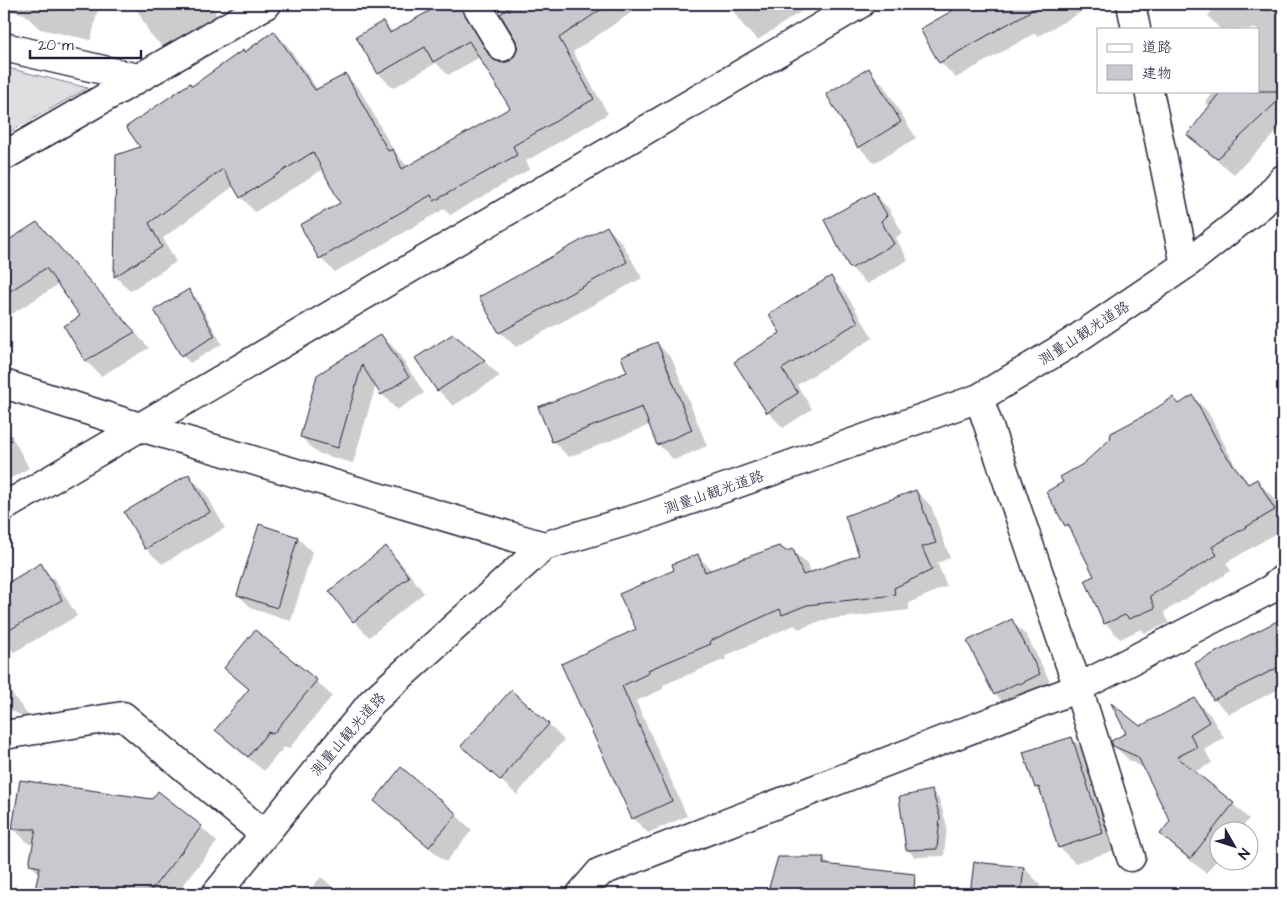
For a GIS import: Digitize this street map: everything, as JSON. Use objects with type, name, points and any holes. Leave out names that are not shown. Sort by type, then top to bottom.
[{"type":"street","points":[[4,156],[267,4]]},
{"type":"street","points":[[476,4],[502,47]]},
{"type":"street","points":[[4,506],[860,4]]},
{"type":"street","points":[[1131,4],[1136,28]]},
{"type":"street","points":[[4,46],[138,78]]},
{"type":"street","points":[[1149,92],[1185,265]]},
{"type":"street","name":"測量山観光道路","points":[[216,894],[372,702],[544,546],[648,515],[979,398],[1069,344],[1185,265],[1262,204],[1283,179]]},
{"type":"street","points":[[4,384],[140,427],[544,546]]},
{"type":"street","points":[[979,398],[1078,688],[1131,858]]},
{"type":"street","points":[[581,894],[600,872],[1078,688],[1271,589],[1283,579]]},
{"type":"street","points":[[4,735],[123,716],[264,834]]},
{"type":"shaded area","points":[[4,67],[88,88],[4,135]]},
{"type":"building","points":[[442,4],[459,4],[489,55],[494,60],[502,63],[510,61],[515,55],[518,46],[500,14],[516,4],[609,4],[559,38],[594,99],[513,146],[517,155],[434,201],[431,195],[319,259],[300,225],[340,203],[313,152],[240,198],[223,169],[149,223],[162,247],[114,277],[116,155],[140,147],[126,127],[190,83],[192,86],[243,50],[244,53],[274,31],[315,90],[346,74],[388,151],[393,149],[402,169],[510,108],[469,41],[433,62],[425,47],[378,74],[356,37],[383,21],[390,33]]},
{"type":"building","points":[[964,4],[1043,4],[939,63],[920,29]]},
{"type":"building","points":[[869,68],[901,122],[858,148],[826,94]]},
{"type":"building","points":[[1283,91],[1283,96],[1217,159],[1187,135],[1220,92]]},
{"type":"building","points":[[874,192],[887,215],[881,221],[894,244],[850,269],[824,220]]},
{"type":"building","points":[[37,222],[135,332],[85,361],[64,326],[80,316],[46,268],[4,295],[4,243]]},
{"type":"building","points":[[607,226],[627,262],[499,333],[479,297]]},
{"type":"building","points":[[831,276],[858,322],[782,369],[798,393],[767,413],[734,362],[780,333],[769,314]]},
{"type":"building","points":[[189,289],[215,336],[181,356],[154,310]]},
{"type":"building","points":[[381,334],[409,377],[381,395],[362,365],[338,448],[300,437],[317,375]]},
{"type":"building","points":[[453,334],[485,360],[437,391],[415,358]]},
{"type":"building","points":[[657,342],[692,430],[657,445],[642,407],[552,442],[538,407],[627,372],[621,357]]},
{"type":"building","points":[[1193,395],[1222,450],[1248,484],[1257,479],[1275,510],[1212,547],[1217,555],[1150,596],[1155,608],[1129,619],[1125,615],[1104,624],[1085,580],[1094,576],[1068,524],[1065,526],[1046,492],[1063,482],[1060,477],[1083,464],[1110,439],[1111,433],[1149,413],[1173,397],[1179,404]]},
{"type":"building","points":[[189,474],[210,512],[145,549],[124,512]]},
{"type":"building","points":[[916,490],[936,543],[922,547],[932,570],[894,588],[895,595],[807,605],[782,615],[780,609],[710,641],[711,644],[648,670],[649,673],[622,686],[672,801],[632,819],[561,664],[636,629],[619,594],[674,570],[672,564],[698,554],[705,572],[779,546],[786,551],[793,549],[803,575],[859,555],[845,516]]},
{"type":"building","points":[[259,524],[298,537],[277,608],[237,595]]},
{"type":"building","points":[[386,546],[409,577],[353,622],[329,591]]},
{"type":"building","points":[[41,563],[62,600],[4,633],[4,585]]},
{"type":"building","points":[[1283,618],[1283,665],[1213,700],[1195,663]]},
{"type":"building","points":[[1012,619],[1040,674],[994,695],[967,641]]},
{"type":"building","points":[[255,630],[317,680],[273,734],[268,732],[248,757],[215,730],[249,689],[224,668]]},
{"type":"building","points":[[511,690],[549,724],[512,765],[501,781],[461,746]]},
{"type":"building","points":[[1195,698],[1209,722],[1190,734],[1197,747],[1177,757],[1234,803],[1221,820],[1210,820],[1210,834],[1190,859],[1160,834],[1170,821],[1138,757],[1113,746],[1111,741],[1126,733],[1111,703],[1140,726]]},
{"type":"building","points":[[1072,737],[1103,833],[1058,848],[1039,787],[1035,788],[1023,752]]},
{"type":"building","points":[[401,767],[457,814],[429,847],[374,801]]},
{"type":"building","points":[[20,780],[152,799],[158,791],[202,826],[148,894],[34,894],[40,867],[29,865],[36,829],[12,829]]},
{"type":"building","points":[[932,790],[940,817],[937,849],[906,850],[899,797]]},
{"type":"building","points":[[778,857],[824,857],[823,864],[915,874],[914,894],[767,894]]},
{"type":"building","points":[[974,862],[1024,867],[1021,894],[970,894]]}]
